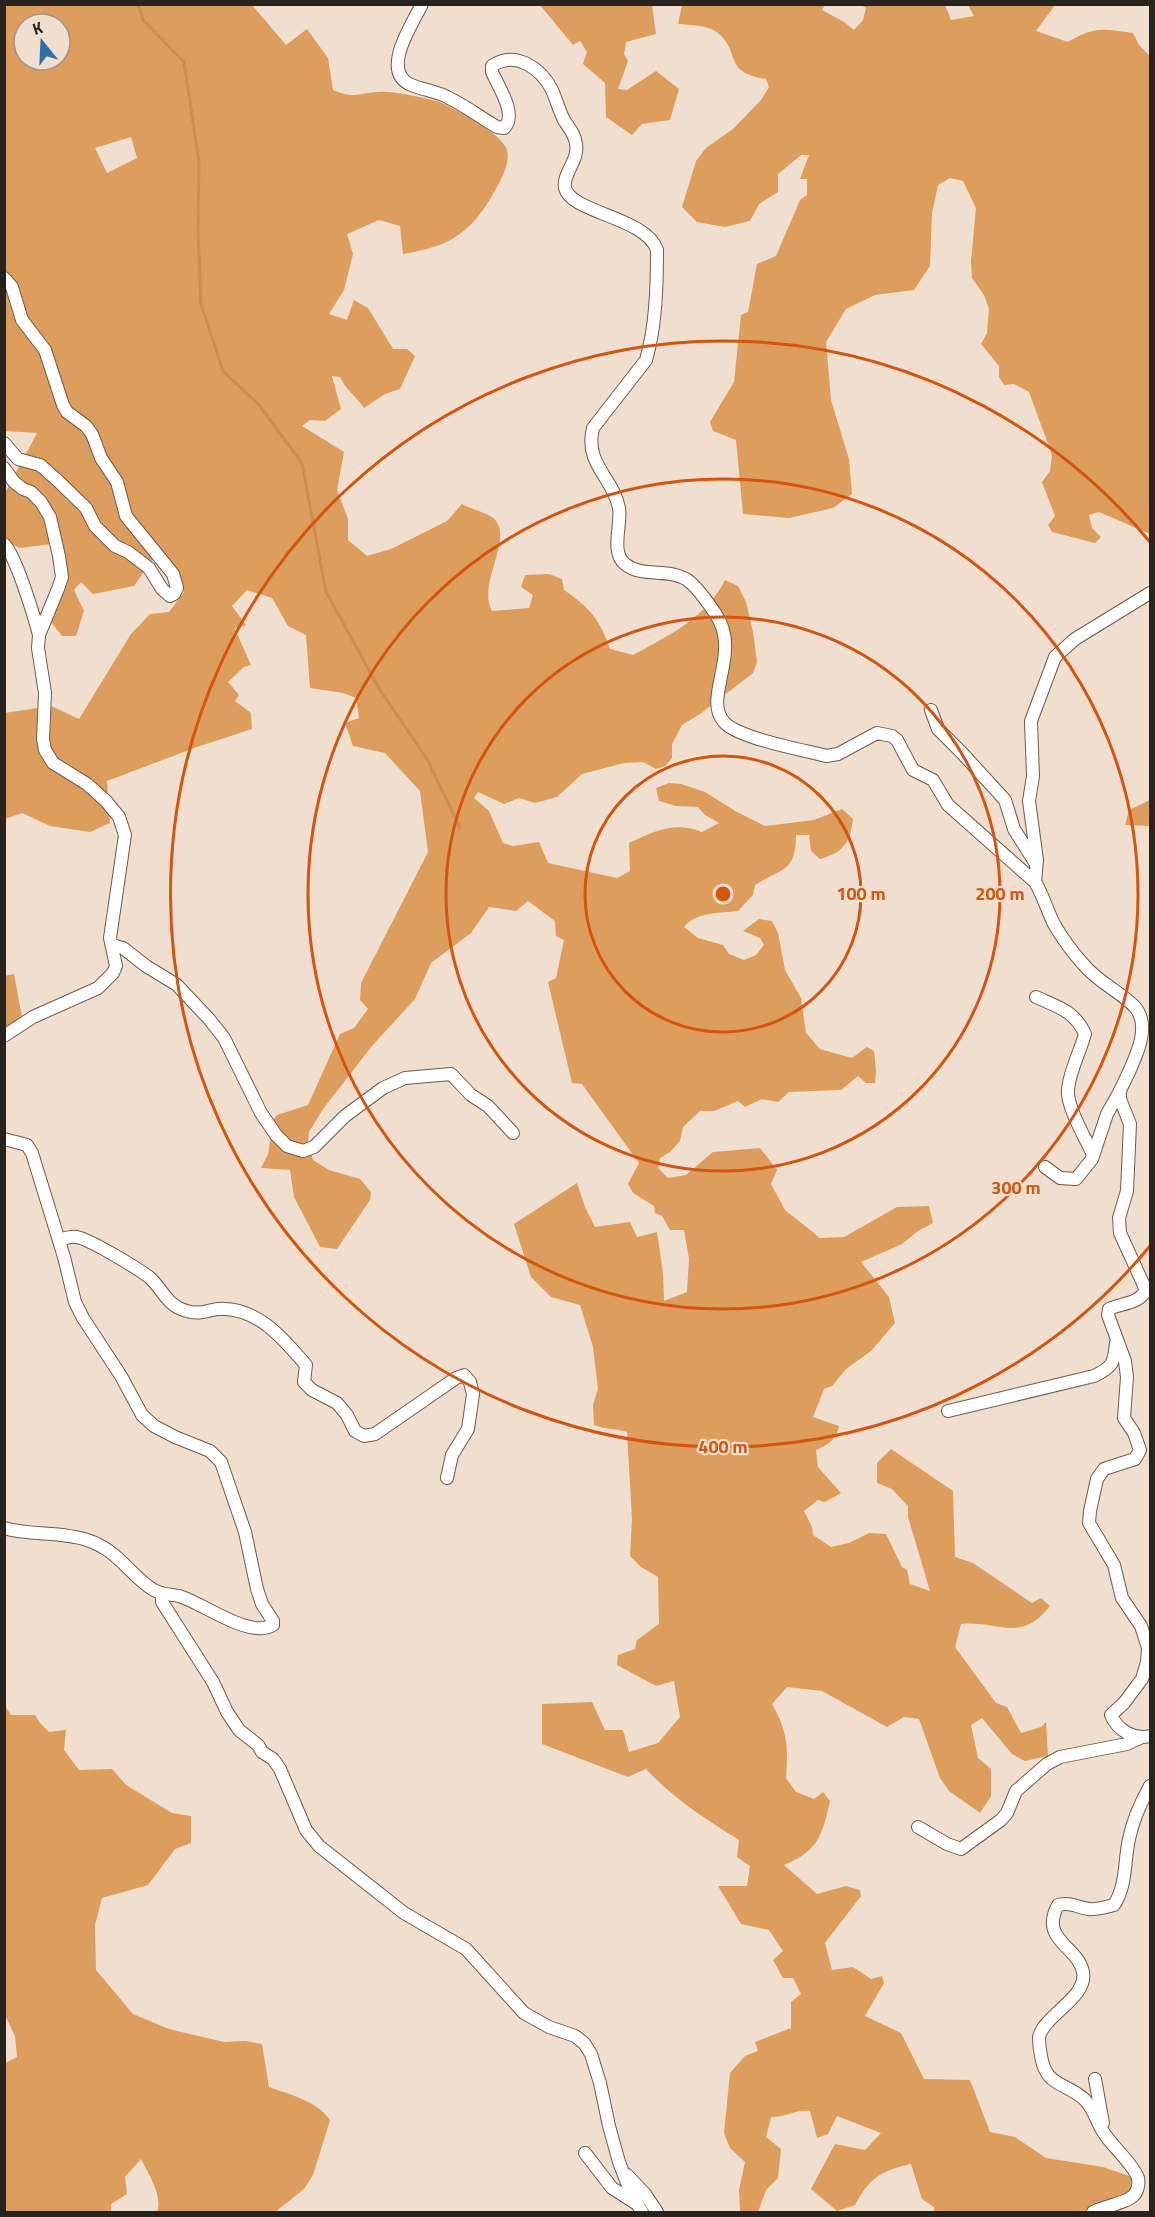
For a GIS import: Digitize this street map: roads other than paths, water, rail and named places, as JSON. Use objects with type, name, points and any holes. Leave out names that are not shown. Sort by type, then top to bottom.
[{"type":"street","points":[[423,4],[408,31],[396,61],[407,83],[448,97],[497,127],[504,128],[510,116],[492,72],[492,66],[510,60],[530,64],[551,89],[564,120],[574,134],[577,147],[576,158],[566,179],[565,187],[569,194],[575,200],[643,231],[655,244],[657,250],[655,300],[646,360],[593,428],[590,440],[592,456],[615,496],[619,509],[618,554],[622,563],[639,571],[672,574],[687,580],[705,599],[724,627],[725,665],[717,695],[717,709],[724,722],[740,733],[826,756],[838,754],[877,733],[892,736],[897,740],[913,770],[933,780],[948,805],[1035,882],[1054,923],[1084,965],[1101,981],[1135,1006],[1140,1015],[1144,1036],[1120,1091],[1107,1114],[1093,1155],[1076,1179],[1060,1178],[1045,1167]]},
{"type":"street","points":[[4,278],[12,287],[22,320],[45,351],[55,386],[67,412],[86,426],[92,434],[101,458],[117,482],[126,516],[173,574],[177,588],[174,594],[170,596],[162,589],[149,568],[128,552],[115,546],[95,526],[86,508],[56,478],[40,465],[18,459],[4,443]]},
{"type":"street","points":[[4,468],[14,482],[31,492],[41,502],[50,517],[59,556],[62,577],[39,635],[38,648],[45,693],[43,739],[45,750],[53,763],[87,784],[106,801],[120,817],[124,835],[110,938],[116,966],[113,973],[98,988],[33,1017],[4,1036]]},
{"type":"street","points":[[4,544],[14,561],[39,635]]},
{"type":"street","points":[[1035,882],[1036,866],[1029,801],[1032,776],[1031,720],[1055,657],[1075,639],[1150,593]]},
{"type":"street","points":[[931,710],[938,729],[1005,800],[1014,829],[1036,866]]},
{"type":"street","points":[[112,945],[123,948],[146,966],[177,985],[209,1019],[224,1038],[261,1113],[287,1146],[303,1151],[314,1147],[355,1109],[383,1088],[405,1078],[451,1074],[471,1095],[488,1106],[513,1133]]},
{"type":"street","points":[[1036,997],[1068,1011],[1080,1022],[1085,1034],[1067,1091],[1075,1116],[1093,1155]]},
{"type":"street","points":[[1120,1091],[1120,1099],[1130,1124],[1127,1191],[1119,1218],[1120,1233],[1148,1293],[1135,1301],[1109,1309],[1108,1315],[1125,1361],[1127,1377],[1124,1418],[1138,1440],[1140,1449],[1136,1459],[1104,1469],[1097,1479],[1089,1523],[1114,1565],[1122,1598],[1141,1626],[1148,1648],[1142,1679],[1111,1715],[1115,1724],[1129,1735],[1145,1737]]},
{"type":"street","points":[[4,1139],[27,1145],[32,1153],[59,1240],[75,1302],[82,1317],[121,1376],[142,1415],[154,1426],[210,1451],[220,1462],[245,1532],[257,1589],[273,1625],[267,1629],[256,1629],[180,1597],[162,1594],[152,1589],[111,1551],[87,1540],[60,1534],[5,1528]]},
{"type":"street","points":[[59,1240],[74,1236],[88,1240],[150,1278],[163,1295],[179,1309],[198,1314],[225,1308],[249,1314],[279,1334],[306,1365],[304,1382],[312,1390],[337,1403],[347,1415],[355,1431],[364,1436],[375,1434],[456,1378],[464,1375],[470,1382],[473,1394],[468,1429],[452,1455],[447,1478]]},
{"type":"street","points":[[948,1411],[1094,1376],[1105,1371],[1112,1364],[1116,1337]]},
{"type":"street","points":[[162,1594],[162,1602],[213,1682],[227,1712],[239,1730],[258,1745],[262,1752],[273,1759],[280,1769],[306,1830],[319,1846],[404,1913],[466,1949],[524,2013],[549,2027],[575,2036],[584,2043],[591,2054],[600,2083],[609,2126],[622,2170],[640,2209]]},
{"type":"street","points":[[918,1827],[947,1844],[961,1849],[1001,1820],[1007,1813],[1016,1791],[1047,1764],[1060,1757],[1127,1744],[1145,1737]]},
{"type":"street","points":[[1093,2212],[1119,2207],[1135,2194],[1138,2178],[1106,2136],[1085,2099],[1053,2082],[1044,2069],[1039,2038],[1045,2026],[1063,2009],[1083,1979],[1082,1968],[1057,1937],[1053,1923],[1054,1913],[1058,1905],[1069,1903],[1088,1909],[1114,1905],[1120,1895],[1128,1842],[1137,1809],[1150,1786]]},
{"type":"street","points":[[1095,2079],[1106,2136]]},
{"type":"street","points":[[585,2152],[612,2187],[640,2209]]},
{"type":"street","points":[[622,2170],[645,2194],[657,2212]]},
{"type":"waterway","points":[[138,4],[143,20],[184,62],[199,162],[198,230],[201,304],[223,371],[259,405],[302,463],[326,592],[380,690],[427,759],[460,828]]}]
